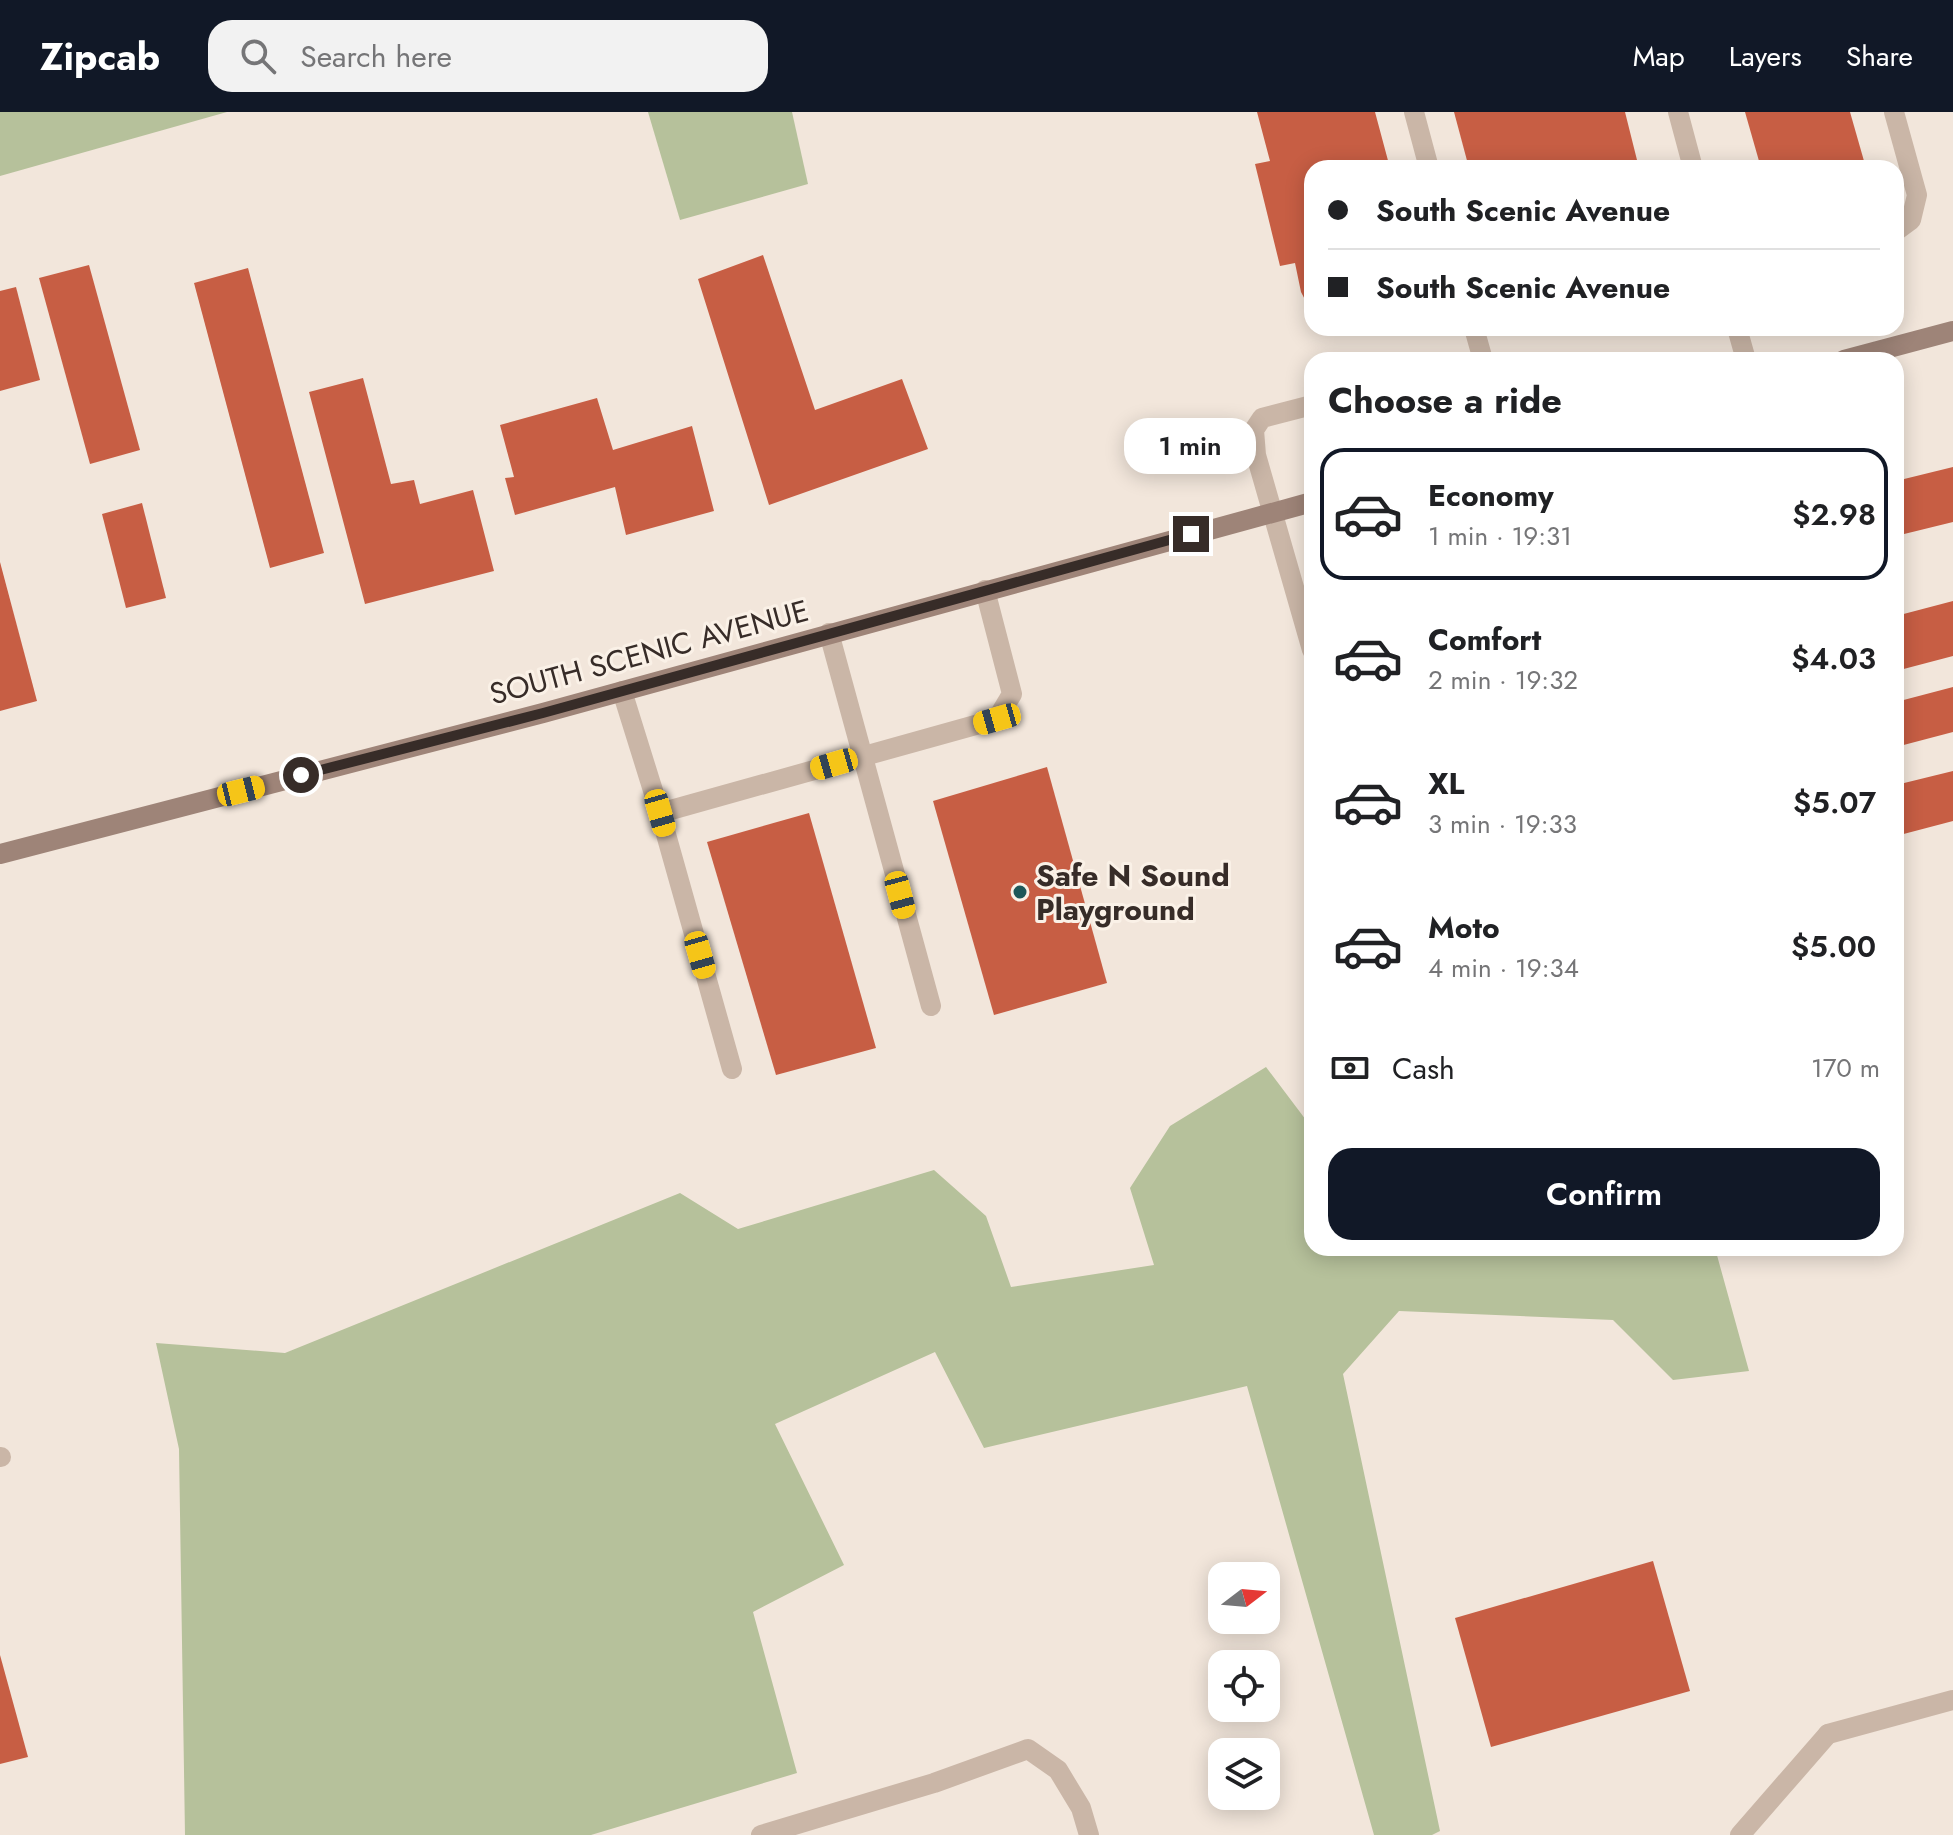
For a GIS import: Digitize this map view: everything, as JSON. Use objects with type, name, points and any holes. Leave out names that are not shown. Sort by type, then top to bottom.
[{"type":"main road","points":[[1874,352],[1953,331]]},
{"type":"main road","name":"SOUTH SCENIC AVENUE","points":[[0,854],[622,691],[1304,504]]},
{"type":"street","points":[[1414,112],[1427,160]]},
{"type":"street","points":[[1678,112],[1691,160]]},
{"type":"street","points":[[1894,112],[1917,195],[1911,220],[1904,225]]},
{"type":"street","points":[[1304,407],[1262,418],[1254,430],[1256,455],[1304,621]]},
{"type":"street","points":[[660,813],[997,719],[1012,694],[985,590]]},
{"type":"street","points":[[829,633],[931,1006]]},
{"type":"street","points":[[622,691],[732,1069]]},
{"type":"street","points":[[1740,1835],[1828,1734],[1953,1700]]},
{"type":"street","points":[[761,1835],[934,1783],[1028,1749],[1058,1770],[1081,1808],[1089,1835]]},
{"type":"green space","points":[[0,112],[227,112],[0,176]]},
{"type":"green space","points":[[648,112],[792,112],[808,184],[680,220]]},
{"type":"green space","points":[[1266,1067],[1304,1117],[1304,1256],[1717,1256],[1749,1371],[1673,1380],[1613,1320],[1399,1311],[1343,1374],[1440,1831],[1432,1835],[1374,1835],[1247,1386],[984,1448],[935,1352],[775,1424],[844,1565],[753,1612],[797,1773],[591,1835],[185,1835],[179,1449],[156,1343],[285,1353],[680,1193],[738,1229],[934,1170],[986,1216],[1011,1287],[1154,1265],[1130,1188],[1170,1126]]},
{"type":"building","points":[[1257,112],[1375,112],[1388,160],[1304,160],[1304,298],[1295,263],[1280,266],[1255,164],[1270,161]]},
{"type":"building","points":[[1454,112],[1625,112],[1637,160],[1467,160]]},
{"type":"building","points":[[1745,112],[1850,112],[1864,160],[1759,160]]},
{"type":"building","points":[[763,255],[815,410],[902,379],[928,449],[769,505],[698,279]]},
{"type":"building","points":[[89,265],[140,450],[90,464],[39,278]]},
{"type":"building","points":[[248,268],[324,553],[270,568],[194,283]]},
{"type":"building","points":[[16,287],[40,380],[0,391],[0,291]]},
{"type":"building","points":[[363,378],[391,484],[414,480],[420,504],[473,490],[494,571],[365,604],[309,392]]},
{"type":"building","points":[[597,398],[613,450],[692,426],[714,511],[626,535],[615,487],[515,515],[505,478],[514,477],[500,425]]},
{"type":"building","points":[[1953,467],[1953,522],[1904,534],[1904,479]]},
{"type":"building","points":[[142,503],[166,598],[126,608],[102,514]]},
{"type":"building","points":[[0,562],[37,701],[0,711]]},
{"type":"building","points":[[1953,601],[1953,656],[1904,669],[1904,614]]},
{"type":"building","points":[[1953,687],[1953,732],[1904,745],[1904,700]]},
{"type":"building","name":"Safe N Sound Playground","points":[[1047,767],[1107,983],[994,1015],[933,801]]},
{"type":"building","points":[[1953,771],[1953,821],[1904,834],[1904,783]]},
{"type":"building","points":[[809,813],[876,1048],[776,1075],[707,842]]},
{"type":"building","points":[[1653,1561],[1690,1691],[1491,1747],[1455,1618]]},
{"type":"building","points":[[0,1655],[28,1757],[0,1764]]},
{"type":"place","name":"Safe N Sound Playground","points":[[1020,892]]},
{"type":"route","points":[[301,775],[543,713],[1191,534]]}]
